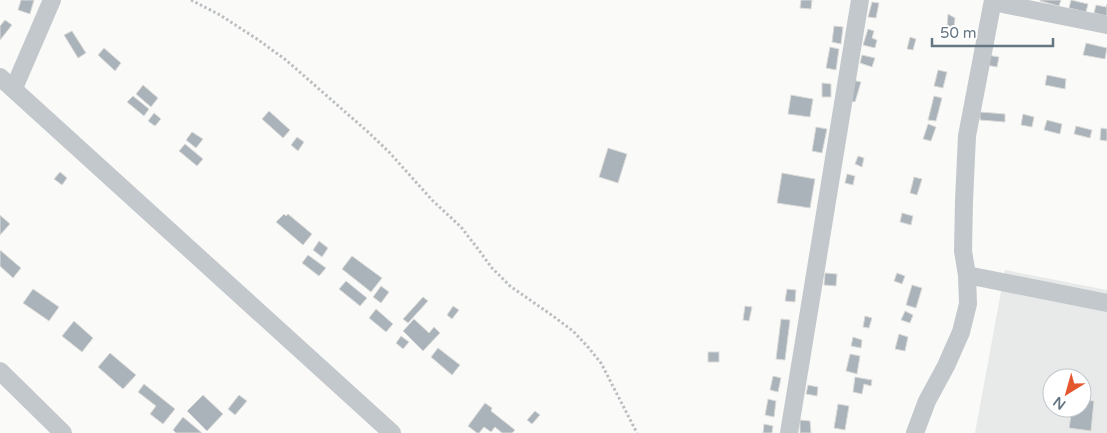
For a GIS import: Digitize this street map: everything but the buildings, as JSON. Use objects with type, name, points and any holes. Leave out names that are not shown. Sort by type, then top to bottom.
[{"type":"street","points":[[14,88],[52,0]]},
{"type":"street","points":[[789,433],[860,0]]},
{"type":"street","points":[[915,433],[927,401],[946,366],[961,332],[968,304],[967,275],[963,251],[967,136],[993,1],[1107,25]]},
{"type":"street","points":[[0,77],[392,433]]},
{"type":"street","points":[[967,275],[1107,303]]},
{"type":"street","points":[[0,371],[63,433]]},
{"type":"path","points":[[191,0],[220,15],[286,60],[389,152],[432,200],[461,227],[492,268],[510,286],[554,316],[573,331],[588,347],[601,363],[637,433]]},
{"type":"shaded area","points":[[1005,270],[1107,290],[1107,433],[975,433]]}]
